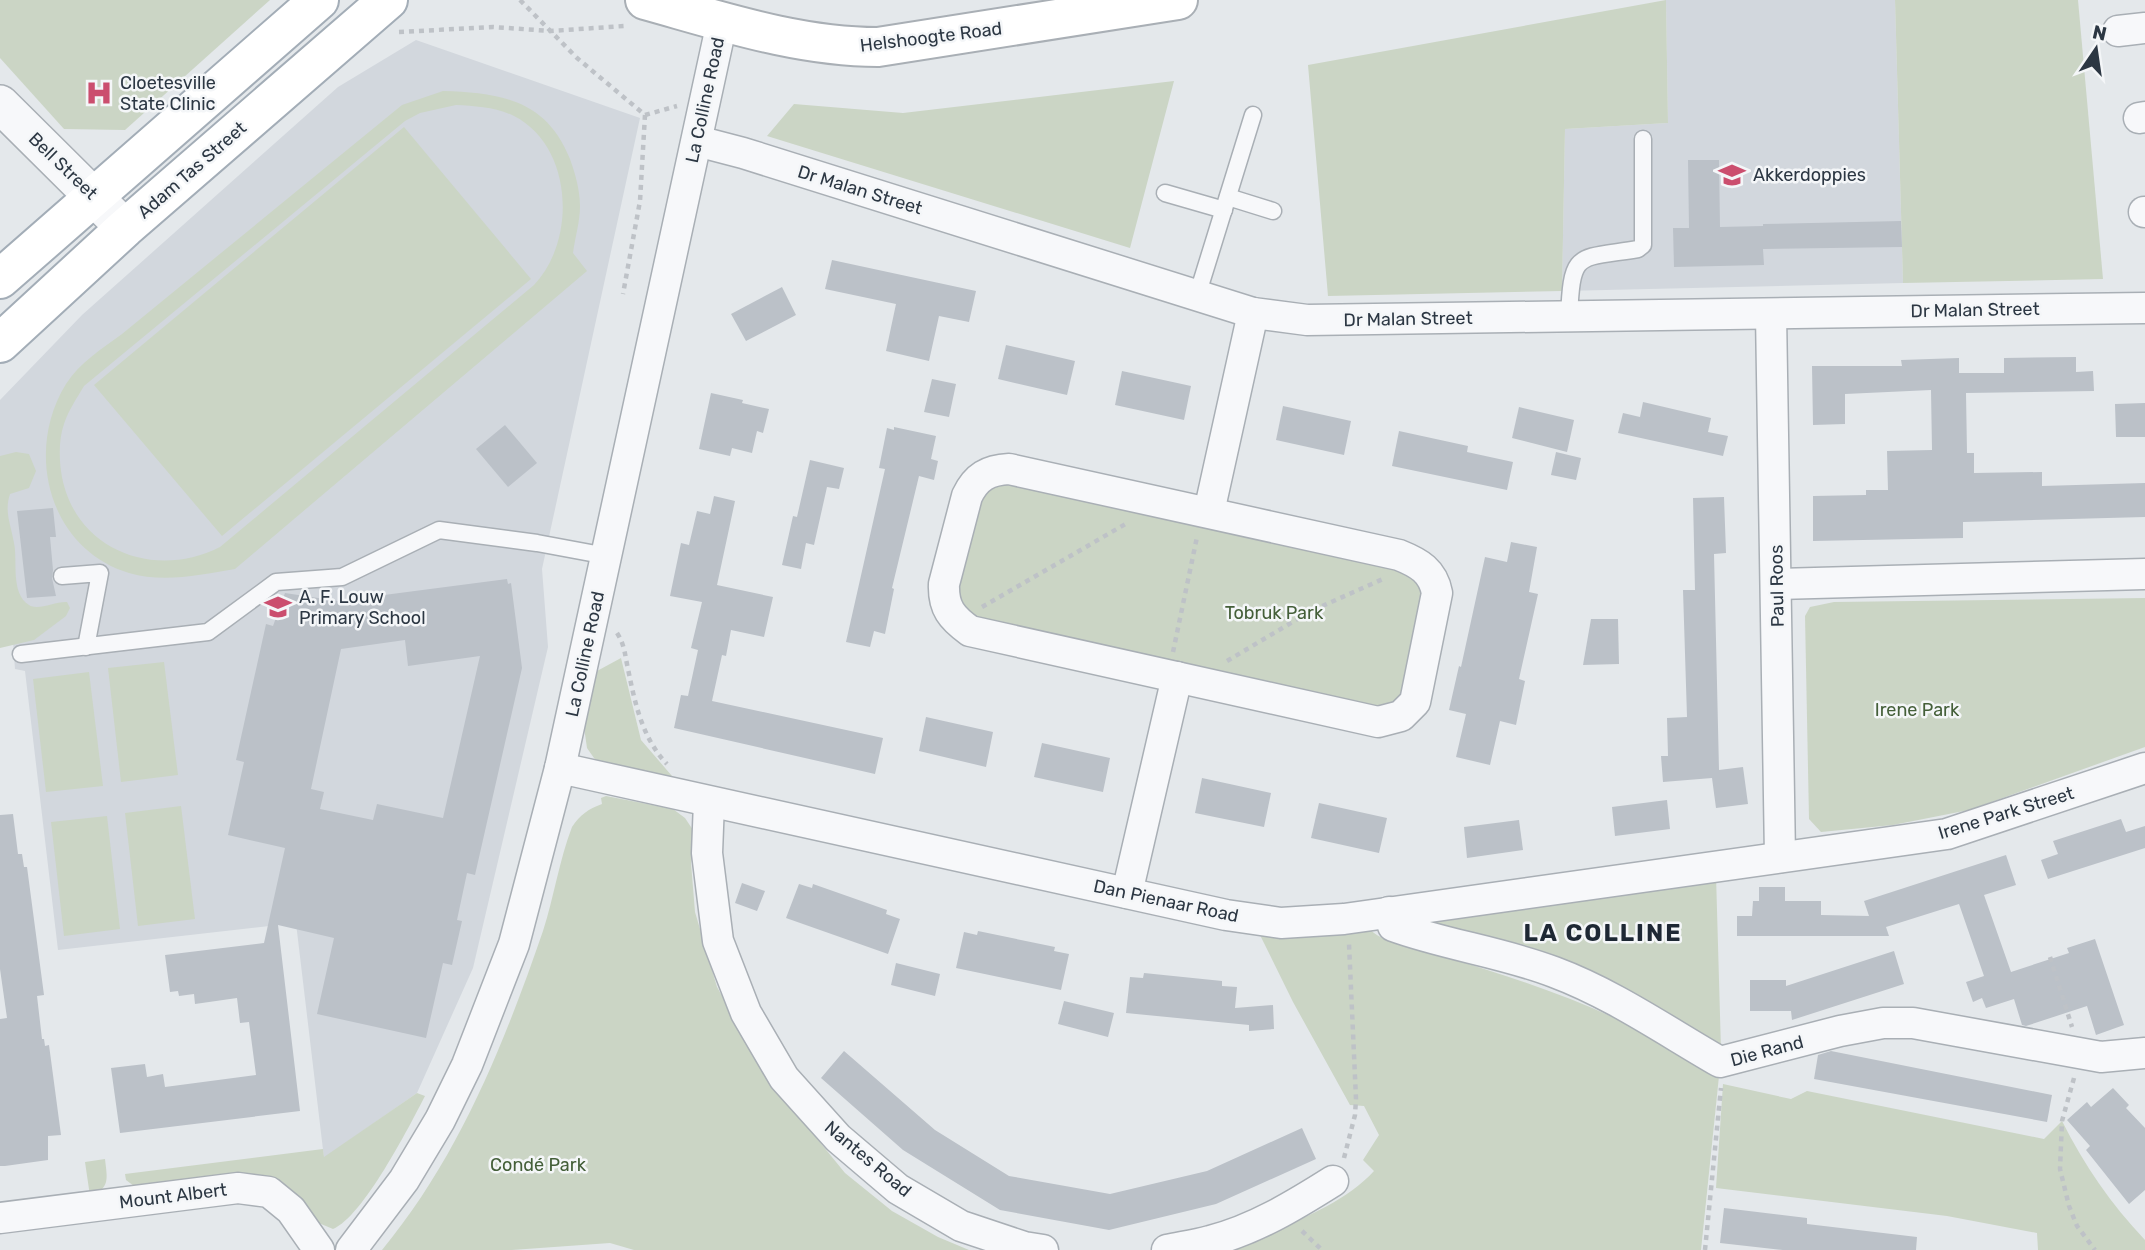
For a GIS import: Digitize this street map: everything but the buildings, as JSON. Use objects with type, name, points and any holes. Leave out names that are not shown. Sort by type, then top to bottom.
[{"type":"main road","points":[[0,279],[319,0]]},
{"type":"main road","name":"Helshoogte Road","points":[[634,13],[722,22],[808,43],[878,47],[1178,0]]},
{"type":"main road","name":"Adam Tas Street","points":[[0,343],[125,228],[390,16]]},
{"type":"street","name":"La Colline Road","points":[[351,1250],[404,1180],[440,1120],[467,1065],[514,944],[560,768],[722,22]]},
{"type":"street","name":"Bell Street","points":[[0,104],[125,228]]},
{"type":"street","name":"Dr Malan Street","points":[[697,141],[743,153],[1253,313],[1307,320],[2145,307]]},
{"type":"street","points":[[1209,512],[1253,313]]},
{"type":"street","name":"Paul Roos","points":[[1771,314],[1780,857]]},
{"type":"street","points":[[1009,469],[1151,500],[1374,549],[1414,561],[1427,571],[1435,582],[1436,607],[1415,702],[1401,716],[1378,722],[970,631],[947,611],[943,599],[944,584],[967,496],[973,483],[982,475],[1009,469]]},
{"type":"street","points":[[1777,584],[2145,574]]},
{"type":"street","points":[[1128,893],[1177,677]]},
{"type":"street","name":"Dan Pienaar Road","points":[[560,768],[1226,915],[1281,923],[1344,919],[1780,857]]},
{"type":"street","name":"Irene Park Street","points":[[1780,857],[1947,834],[2145,768]]},
{"type":"street","name":"Nantes Road","points":[[709,802],[707,853],[718,941],[746,1013],[784,1078],[838,1138],[898,1189],[961,1226],[1024,1247],[1043,1250]]},
{"type":"street","name":"Die Rand","points":[[1389,912],[1393,926],[1422,937],[1508,957],[1554,972],[1589,988],[1723,1063],[1840,1031],[1883,1023],[1913,1023],[2101,1057],[2143,1060]]},
{"type":"street","points":[[1167,1250],[1212,1241],[1256,1223],[1293,1206],[1333,1181]]},
{"type":"street","name":"Mount Albert","points":[[0,1218],[238,1188],[269,1192],[292,1210],[320,1250]]},
{"type":"lane","points":[[1197,296],[1253,115]]},
{"type":"lane","points":[[1569,317],[1571,281],[1575,267],[1585,257],[1638,249],[1643,245],[1643,139]]},
{"type":"lane","points":[[1165,193],[1273,211]]},
{"type":"lane","points":[[21,654],[208,632],[276,582],[342,577],[439,530],[537,543],[607,556]]},
{"type":"lane","points":[[62,576],[100,573],[86,647]]},
{"type":"path","points":[[520,0],[577,58],[645,115]]},
{"type":"path","points":[[390,16],[551,31],[634,13]]},
{"type":"path","points":[[645,115],[684,103]]},
{"type":"path","points":[[623,294],[640,201],[645,115]]},
{"type":"path","points":[[957,622],[1142,514],[1151,500]]},
{"type":"path","points":[[1209,512],[1198,532],[1172,656],[1177,677],[1216,667],[1311,611],[1396,573],[1414,561]]},
{"type":"path","points":[[615,629],[623,643],[646,737],[669,766]]},
{"type":"path","points":[[1333,1181],[1342,1165],[1356,1115],[1349,942],[1344,919]]},
{"type":"path","points":[[2050,957],[2074,1034],[2075,1052],[2070,1097],[2062,1121],[2060,1169],[2077,1226],[2095,1250]]},
{"type":"path","points":[[1705,1250],[1723,1063]]},
{"type":"shaded area","name":"Akkerdoppies","points":[[1666,0],[1895,0],[1903,283],[1562,291],[1565,129],[1668,123]]},
{"type":"shaded area","name":"A. F. Louw Primary School","points":[[416,40],[640,118],[542,569],[548,647],[473,968],[417,1093],[324,1158],[296,923],[58,950],[25,671],[15,669],[0,460],[0,400],[82,315],[338,87]]},
{"type":"green space","name":"Cloetesville State Clinic","points":[[0,0],[270,0],[125,130],[64,129],[0,58]]},
{"type":"green space","points":[[1666,0],[1668,123],[1565,129],[1562,291],[1328,296],[1308,65]]},
{"type":"green space","points":[[1895,0],[2078,0],[2103,279],[1903,283]]},
{"type":"green space","points":[[1174,81],[1130,248],[767,136],[794,104],[903,113]]},
{"type":"green space","points":[[443,91],[484,94],[519,103],[548,123],[560,139],[575,176],[580,206],[573,253],[587,271],[235,569],[182,577],[155,577],[129,573],[102,561],[80,543],[63,521],[52,495],[46,467],[47,439],[53,411],[66,384],[92,356],[402,105]],"holes":[[[456,105],[493,109],[514,116],[534,130],[548,149],[558,171],[562,220],[557,244],[548,266],[534,285],[220,547],[194,557],[168,560],[143,558],[120,551],[98,538],[81,521],[68,498],[60,465],[62,429],[84,386],[405,121],[420,113]]]},
{"type":"green space","points":[[404,127],[531,279],[222,536],[94,385]]},
{"type":"green space","points":[[16,452],[29,454],[36,471],[29,488],[10,494],[8,501],[19,593],[23,600],[33,607],[67,602],[70,608],[66,616],[34,640],[0,648],[0,456]]},
{"type":"green space","name":"Tobruk Park","points":[[998,483],[1013,483],[1403,568],[1422,581],[1427,598],[1407,690],[1396,702],[1381,710],[974,622],[959,608],[955,589],[977,496]]},
{"type":"green space","name":"Irene Park","points":[[2145,598],[2145,747],[1969,810],[1893,825],[1821,832],[1809,819],[1805,616],[1810,607],[1834,602]]},
{"type":"green space","points":[[621,658],[641,740],[678,783],[600,764],[587,748],[584,727],[597,671]]},
{"type":"green space","points":[[164,662],[178,775],[121,782],[108,668]]},
{"type":"green space","points":[[89,672],[103,786],[46,792],[33,679]]},
{"type":"green space","name":"Condé Park","points":[[606,796],[673,809],[685,818],[693,830],[695,843],[691,863],[695,912],[717,987],[770,1081],[845,1173],[892,1211],[938,1237],[969,1250],[634,1250],[610,1243],[512,1250],[382,1250],[434,1177],[477,1098],[543,931],[572,827],[585,813],[602,804],[601,798]]},
{"type":"green space","points":[[181,806],[195,919],[138,926],[125,813]]},
{"type":"green space","points":[[107,816],[120,929],[64,936],[51,822]]},
{"type":"green space","points":[[1716,875],[1721,1050],[1500,949],[1421,919]]},
{"type":"green space","points":[[1367,926],[1382,938],[1394,943],[1500,974],[1613,1017],[1719,1076],[1701,1250],[1222,1250],[1323,1208],[1359,1185],[1374,1171],[1363,1160],[1379,1135],[1364,1106],[1350,1105],[1293,1002],[1260,935]]},
{"type":"green space","points":[[1723,1084],[1791,1099],[1807,1091],[2044,1139],[2062,1121],[2099,1184],[2145,1240],[2145,1250],[2038,1250],[2037,1233],[1947,1216],[1716,1188]]},
{"type":"green space","points":[[417,1093],[425,1096],[384,1170],[358,1208],[333,1229],[314,1221],[304,1210],[138,1189],[126,1180],[125,1174],[323,1149],[324,1157]]},
{"type":"green space","points":[[105,1159],[105,1186],[90,1196],[85,1162]]},
{"type":"place","name":"Cloetesville State Clinic","points":[[99,93]]},
{"type":"place","name":"Akkerdoppies","points":[[1732,175]]},
{"type":"place","name":"A. F. Louw Primary School","points":[[278,607]]},
{"type":"district","name":"LA COLLINE","points":[[1603,933]]}]
